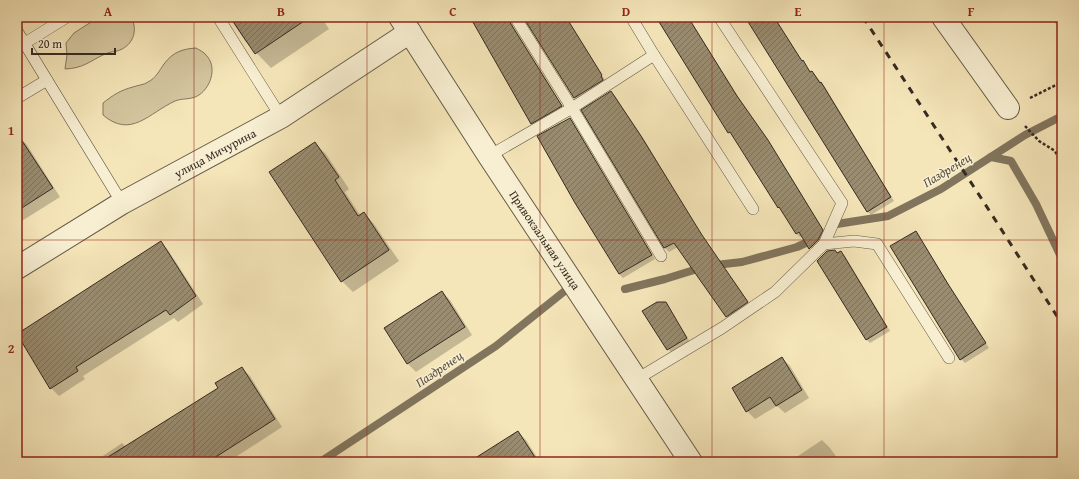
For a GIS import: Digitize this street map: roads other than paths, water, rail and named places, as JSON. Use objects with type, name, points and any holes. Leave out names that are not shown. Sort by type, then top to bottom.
[{"type":"street","points":[[943,17],[1015,116]]},
{"type":"street","name":"улица Мичурина","points":[[17,268],[122,203],[282,117],[405,24]]},
{"type":"street","name":"Привокзальная улица","points":[[405,24],[489,156],[691,462]]},
{"type":"lane","points":[[25,43],[67,17]]},
{"type":"lane","points":[[218,17],[282,117]]},
{"type":"lane","points":[[515,17],[572,108],[661,256]]},
{"type":"lane","points":[[631,17],[753,209]]},
{"type":"lane","points":[[637,379],[722,328],[775,292],[824,244],[842,203],[719,17]]},
{"type":"lane","points":[[17,31],[122,203]]},
{"type":"lane","points":[[489,156],[572,108],[654,55]]},
{"type":"lane","points":[[17,98],[47,80]]},
{"type":"lane","points":[[824,244],[854,241],[877,244],[949,358]]},
{"type":"waterway","name":"Паздренец","points":[[837,224],[888,216],[941,189],[1025,135],[1062,116]]},
{"type":"waterway","points":[[991,157],[1011,161],[1036,204],[1062,259]]},
{"type":"waterway","name":"Паздренец","points":[[625,289],[707,266],[742,262],[797,247],[810,241],[813,236]]},
{"type":"waterway","name":"Паздренец","points":[[320,462],[496,346],[566,290]]},
{"type":"railway","points":[[863,17],[1062,324]]}]
